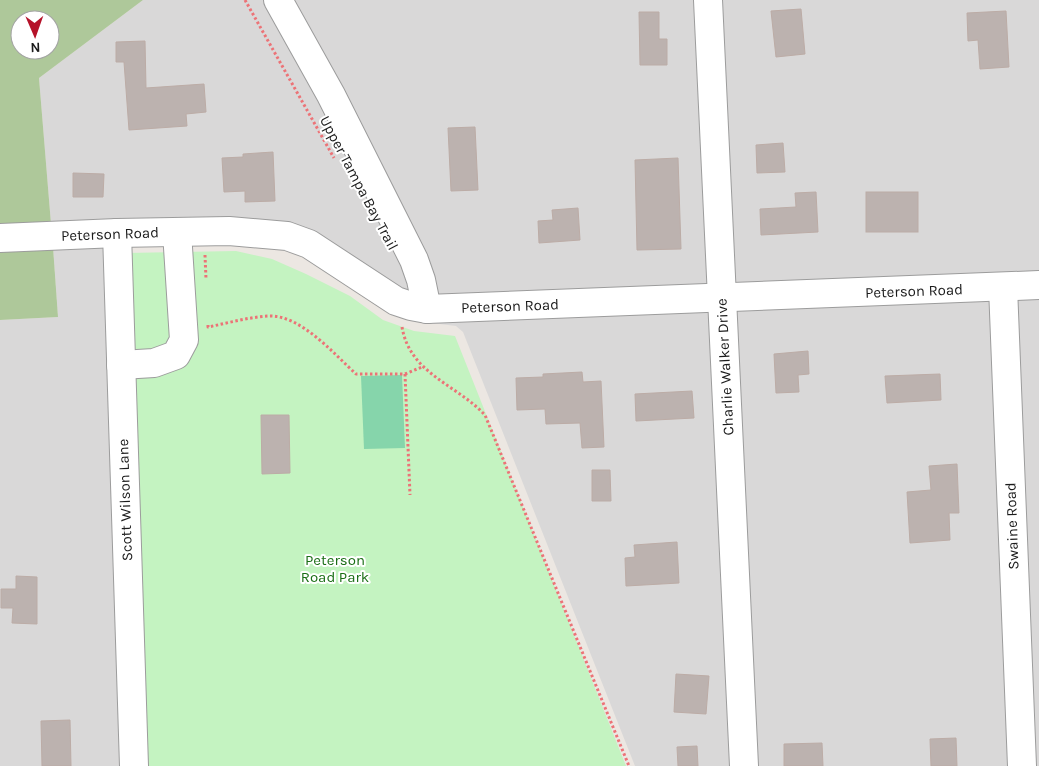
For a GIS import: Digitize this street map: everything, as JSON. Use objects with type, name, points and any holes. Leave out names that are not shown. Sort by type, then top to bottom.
[{"type":"street","points":[[278,0],[331,95],[414,260],[421,280],[427,309]]},
{"type":"street","name":"Charlie Walker Drive","points":[[708,0],[744,766]]},
{"type":"street","points":[[121,365],[154,364],[176,355],[184,340],[177,232]]},
{"type":"street","name":"Peterson Road","points":[[0,238],[177,232],[239,232],[287,236],[309,244],[396,301],[427,309],[722,299],[1039,285]]},
{"type":"street","name":"Scott Wilson Lane","points":[[117,233],[134,766]]},
{"type":"street","name":"Swaine Road","points":[[1003,287],[1022,766]]},
{"type":"path","name":"Upper Tampa Bay Trail","points":[[245,0],[338,165]]},
{"type":"path","points":[[205,249],[206,288]]},
{"type":"path","points":[[396,301],[403,336],[410,353],[422,367],[474,404],[484,415],[629,766]]},
{"type":"path","points":[[208,317],[208,327],[269,316],[281,317],[298,325],[317,338],[356,374],[405,374],[422,367]]},
{"type":"path","points":[[405,374],[410,495]]},
{"type":"shaded area","points":[[143,0],[266,0],[322,101],[404,265],[413,295],[401,290],[314,233],[51,224],[39,78]]},
{"type":"shaded area","points":[[291,0],[697,0],[711,288],[435,297]]},
{"type":"shaded area","points":[[718,0],[1039,0],[1039,274],[732,287]]},
{"type":"shaded area","points":[[107,245],[123,766],[0,766],[0,320],[58,317],[53,247]]},
{"type":"shaded area","points":[[1039,297],[1039,766],[1033,766],[1014,298]]},
{"type":"shaded area","points":[[993,299],[1012,766],[635,766],[463,332],[456,326],[424,322]]},
{"type":"green space","points":[[0,0],[143,0],[39,78],[51,224],[0,226]]},
{"type":"green space","points":[[53,247],[58,317],[0,320],[0,250]]},
{"type":"green space","name":"Peterson Road Park","points":[[236,251],[272,259],[306,274],[350,296],[383,320],[414,331],[455,336],[626,766],[145,766],[125,253]]},
{"type":"green space","points":[[402,375],[405,448],[364,449],[361,376]]},
{"type":"building","points":[[801,9],[805,54],[776,57],[771,11]]},
{"type":"building","points":[[1006,11],[1009,67],[980,69],[978,40],[968,41],[967,13]]},
{"type":"building","points":[[639,12],[659,12],[659,39],[667,39],[667,65],[640,65]]},
{"type":"building","points":[[145,41],[146,88],[204,84],[206,112],[186,114],[187,126],[129,130],[124,62],[116,62],[116,42]]},
{"type":"building","points":[[475,127],[478,190],[451,191],[448,128]]},
{"type":"building","points":[[783,143],[785,172],[757,173],[756,145]]},
{"type":"building","points":[[273,152],[275,201],[245,202],[245,191],[224,192],[222,158],[243,157],[243,154]]},
{"type":"building","points":[[678,158],[681,249],[637,250],[635,160]]},
{"type":"building","points":[[73,173],[104,174],[103,197],[73,197]]},
{"type":"building","points":[[816,192],[818,232],[761,235],[760,209],[796,207],[795,193]]},
{"type":"building","points":[[866,192],[918,192],[918,232],[866,232]]},
{"type":"building","points":[[578,208],[580,240],[539,243],[538,221],[553,220],[552,210]]},
{"type":"building","points":[[808,351],[809,374],[798,375],[799,392],[776,393],[774,354]]},
{"type":"building","points":[[582,372],[583,382],[601,381],[604,447],[582,448],[580,423],[546,424],[545,409],[517,410],[516,378],[543,377],[543,374]]},
{"type":"building","points":[[940,374],[941,400],[887,403],[885,376]]},
{"type":"building","points":[[692,391],[694,418],[636,421],[635,394]]},
{"type":"building","points":[[261,415],[289,415],[290,473],[262,474]]},
{"type":"building","points":[[957,464],[959,513],[949,513],[950,540],[910,543],[907,492],[931,490],[929,466]]},
{"type":"building","points":[[592,470],[610,470],[611,501],[592,501]]},
{"type":"building","points":[[677,542],[679,583],[626,586],[625,558],[635,557],[634,545]]},
{"type":"building","points":[[16,576],[37,577],[37,624],[12,623],[13,608],[1,608],[1,589],[16,589]]},
{"type":"building","points":[[676,674],[709,676],[706,714],[674,712]]},
{"type":"building","points":[[70,720],[71,766],[42,766],[41,721]]},
{"type":"building","points":[[956,738],[957,766],[931,766],[930,739]]},
{"type":"building","points":[[822,743],[823,766],[784,766],[784,744]]},
{"type":"building","points":[[697,746],[698,766],[678,766],[677,747]]}]
